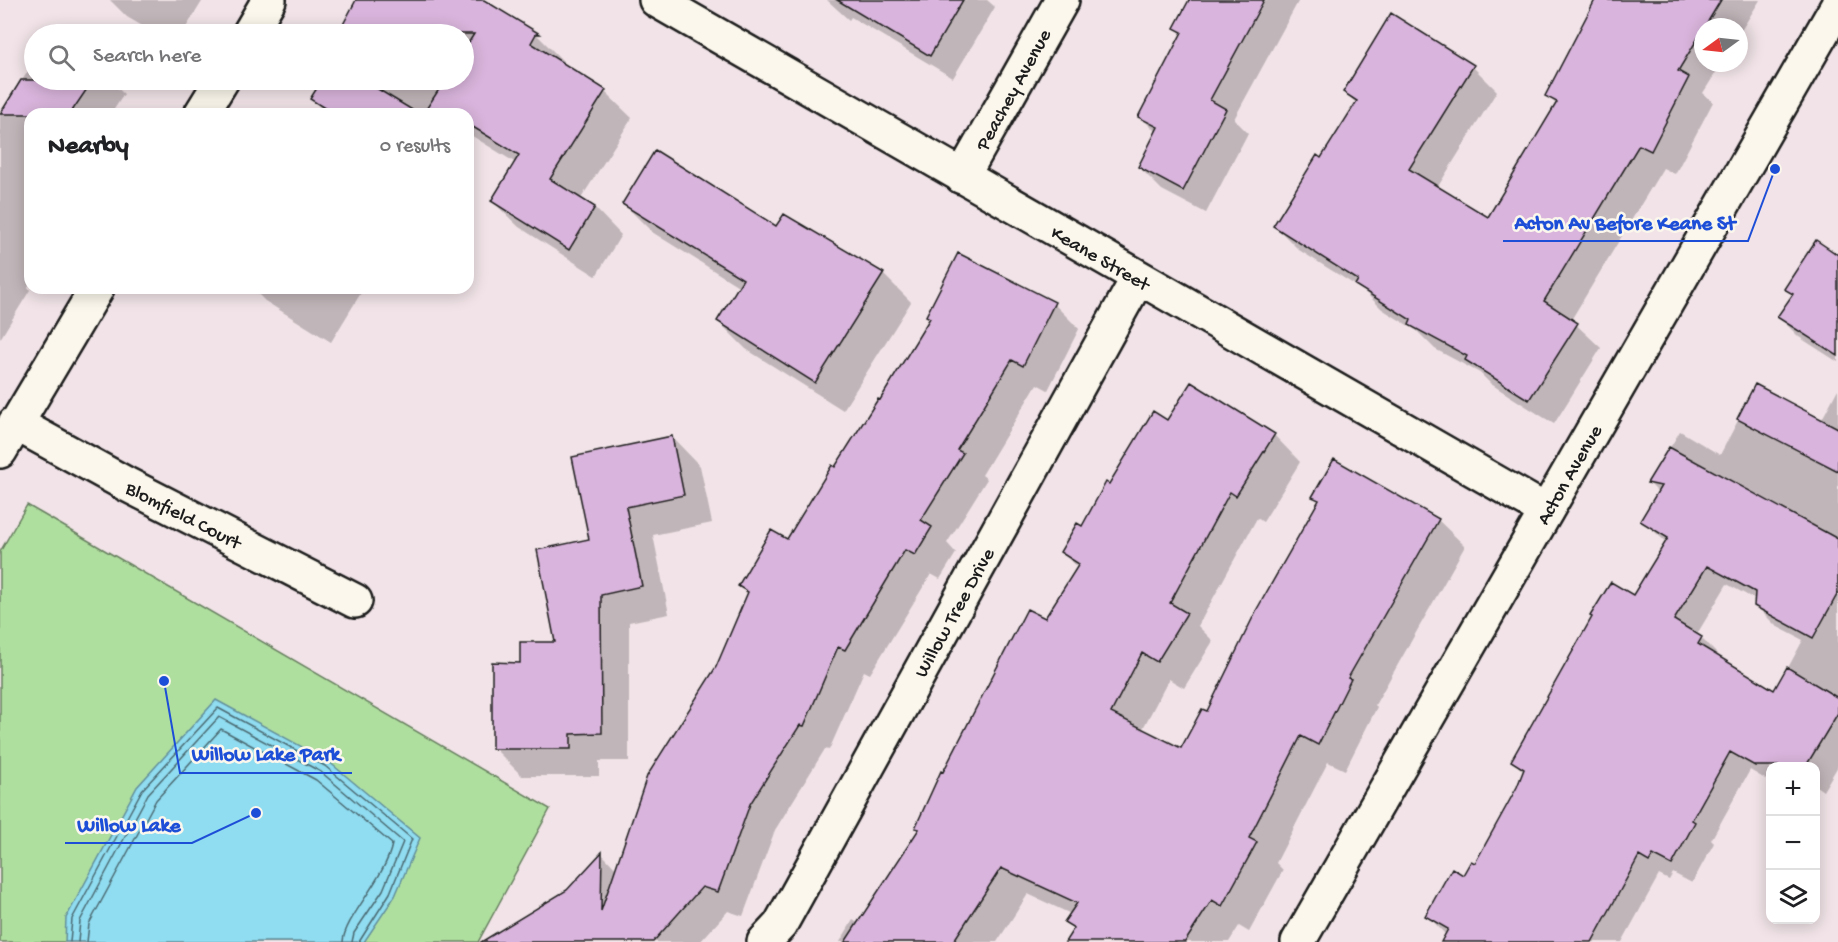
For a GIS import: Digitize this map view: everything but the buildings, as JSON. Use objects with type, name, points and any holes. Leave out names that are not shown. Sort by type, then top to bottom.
[{"type":"street","points":[[255,24],[269,0]]},
{"type":"street","name":"Keane Street","points":[[656,0],[1546,511]]},
{"type":"street","name":"Peachey Avenue","points":[[962,177],[1062,0]]},
{"type":"street","name":"Acton Avenue","points":[[1298,942],[1838,5]]},
{"type":"street","points":[[205,108],[216,90]]},
{"type":"street","name":"Willow Tree Drive","points":[[764,942],[780,925],[1138,278]]},
{"type":"street","points":[[8,437],[93,294]]},
{"type":"street","name":"Blomfield Court","points":[[8,437],[126,484],[355,601]]},
{"type":"green space","points":[[27,505],[550,809],[478,942],[0,942],[0,552]]},
{"type":"water","points":[[216,700],[328,761],[420,838],[395,896],[364,942],[65,942],[66,918],[137,787]]},
{"type":"place","name":"Acton Av Before Keane St","points":[[1775,169]]},
{"type":"place","name":"Willow Lake Park","points":[[164,681]]},
{"type":"place","name":"Willow Lake","points":[[256,813]]}]
